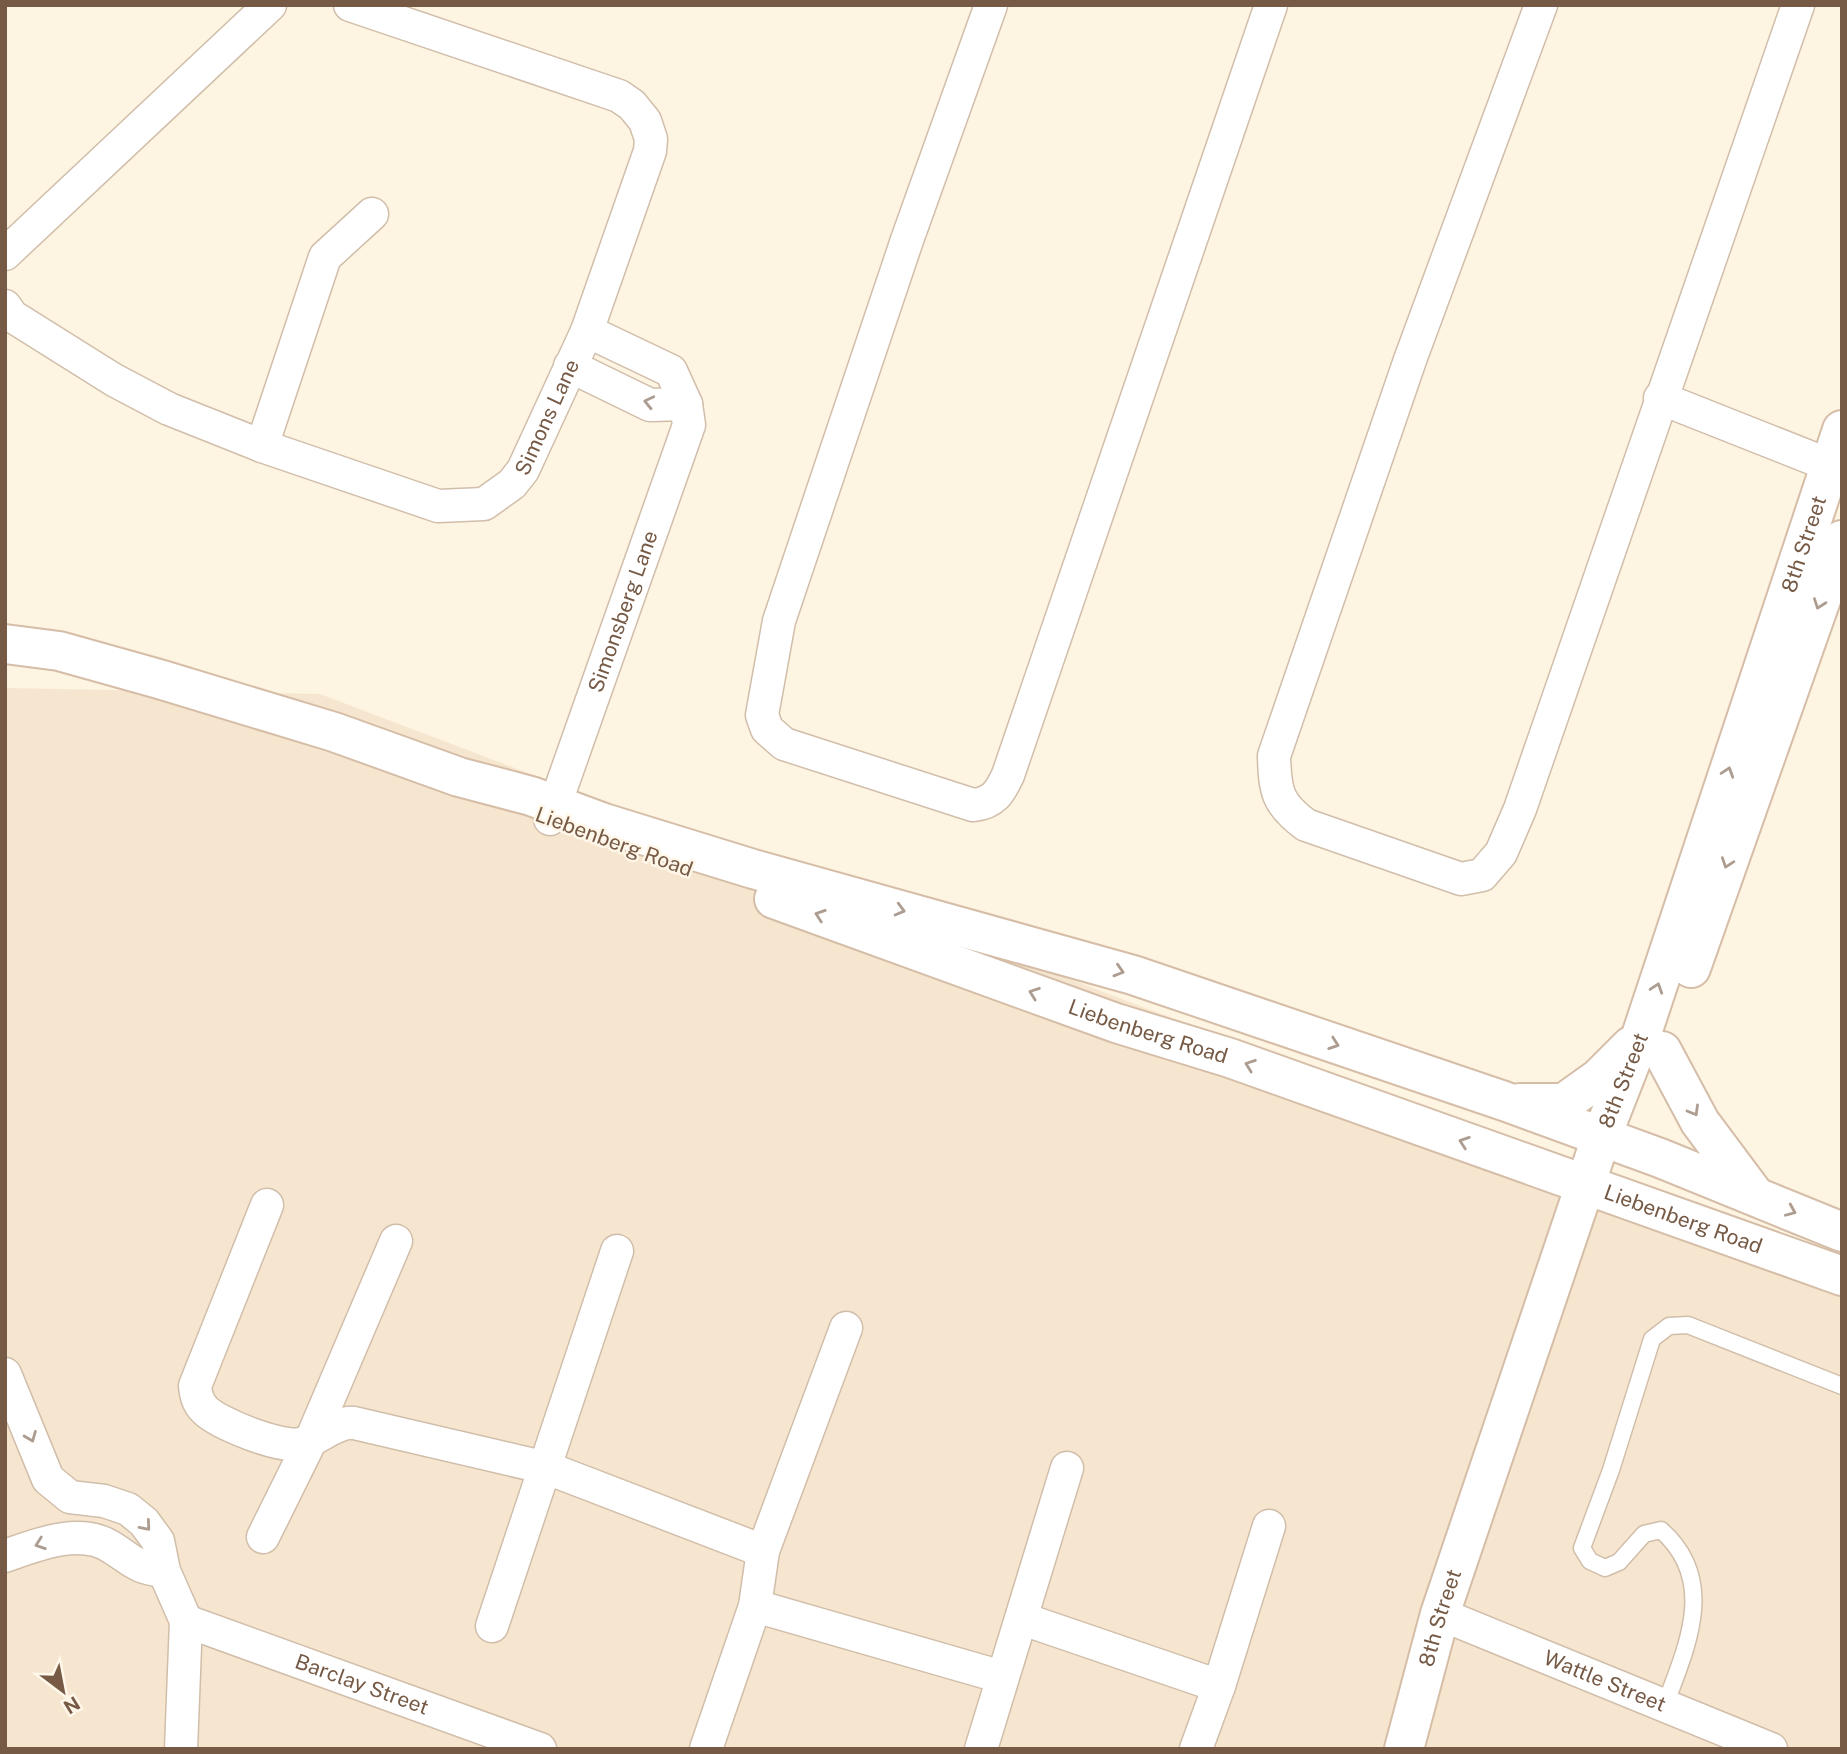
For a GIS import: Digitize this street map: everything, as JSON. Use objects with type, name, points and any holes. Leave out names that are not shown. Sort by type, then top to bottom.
[{"type":"street","points":[[5,254],[270,5]]},
{"type":"street","name":"Simons Lane","points":[[5,306],[12,316],[114,380],[169,409],[262,446],[438,506],[484,504],[512,484],[523,470],[587,331],[650,151],[651,139],[645,121],[632,105],[618,96],[350,5]]},
{"type":"street","points":[[991,5],[907,240],[779,621],[762,715],[766,729],[784,744],[974,805],[995,797],[1007,775],[1271,5]]},
{"type":"street","points":[[1541,5],[1410,360],[1275,756],[1275,783],[1284,809],[1306,825],[1461,879],[1482,875],[1501,853],[1520,809],[1798,5]]},
{"type":"street","points":[[262,446],[325,257],[372,214]]},
{"type":"street","name":"Simonsberg Lane","points":[[552,812],[689,425],[686,404],[671,370],[587,331]]},
{"type":"street","points":[[570,366],[650,405],[686,404]]},
{"type":"street","points":[[1660,398],[1838,455]]},
{"type":"street","name":"8th Street","points":[[1651,1044],[1838,455]]},
{"type":"street","name":"8th Street","points":[[1407,1740],[1452,1618],[1597,1188],[1842,540]]},
{"type":"street","name":"Liebenberg Road","points":[[5,644],[60,651],[334,732],[1116,1023],[1230,1058],[1842,1276]]},
{"type":"street","name":"Liebenberg Road","points":[[552,812],[1133,975],[1504,1101],[1754,1195],[1842,1232]]},
{"type":"street","points":[[1504,1101],[1548,1105],[1564,1103],[1651,1044],[1700,1122],[1754,1195]]},
{"type":"street","points":[[267,1205],[195,1386],[196,1398],[216,1420],[287,1445],[312,1440],[342,1424],[354,1423],[547,1468],[763,1551]]},
{"type":"street","points":[[263,1537],[312,1440],[396,1241]]},
{"type":"street","points":[[492,1626],[547,1468],[617,1251]]},
{"type":"street","points":[[706,1749],[755,1605],[763,1551],[846,1328]]},
{"type":"street","points":[[5,1374],[48,1479],[70,1497],[128,1509],[144,1522],[158,1541],[164,1571],[186,1622],[181,1749]]},
{"type":"street","points":[[981,1749],[1002,1677],[1023,1619],[1067,1468]]},
{"type":"street","points":[[70,1497],[77,1539]]},
{"type":"street","points":[[1196,1749],[1219,1686],[1269,1526]]},
{"type":"street","points":[[5,1556],[55,1539],[77,1539],[109,1545],[139,1568],[164,1571]]},
{"type":"street","points":[[755,1605],[1002,1677]]},
{"type":"street","name":"Wattle Street","points":[[1452,1618],[1771,1749]]},
{"type":"street","points":[[1023,1619],[1219,1686]]},
{"type":"street","name":"Barclay Street","points":[[186,1622],[540,1749]]},
{"type":"lane","points":[[1665,1705],[1692,1625],[1691,1574],[1680,1546],[1661,1530],[1644,1534],[1619,1562],[1605,1568],[1590,1561],[1582,1548],[1611,1470],[1652,1339],[1669,1326],[1688,1325],[1842,1386]]},
{"type":"shaded area","points":[[5,688],[320,694],[1842,1273],[1842,1749],[5,1749]]}]
